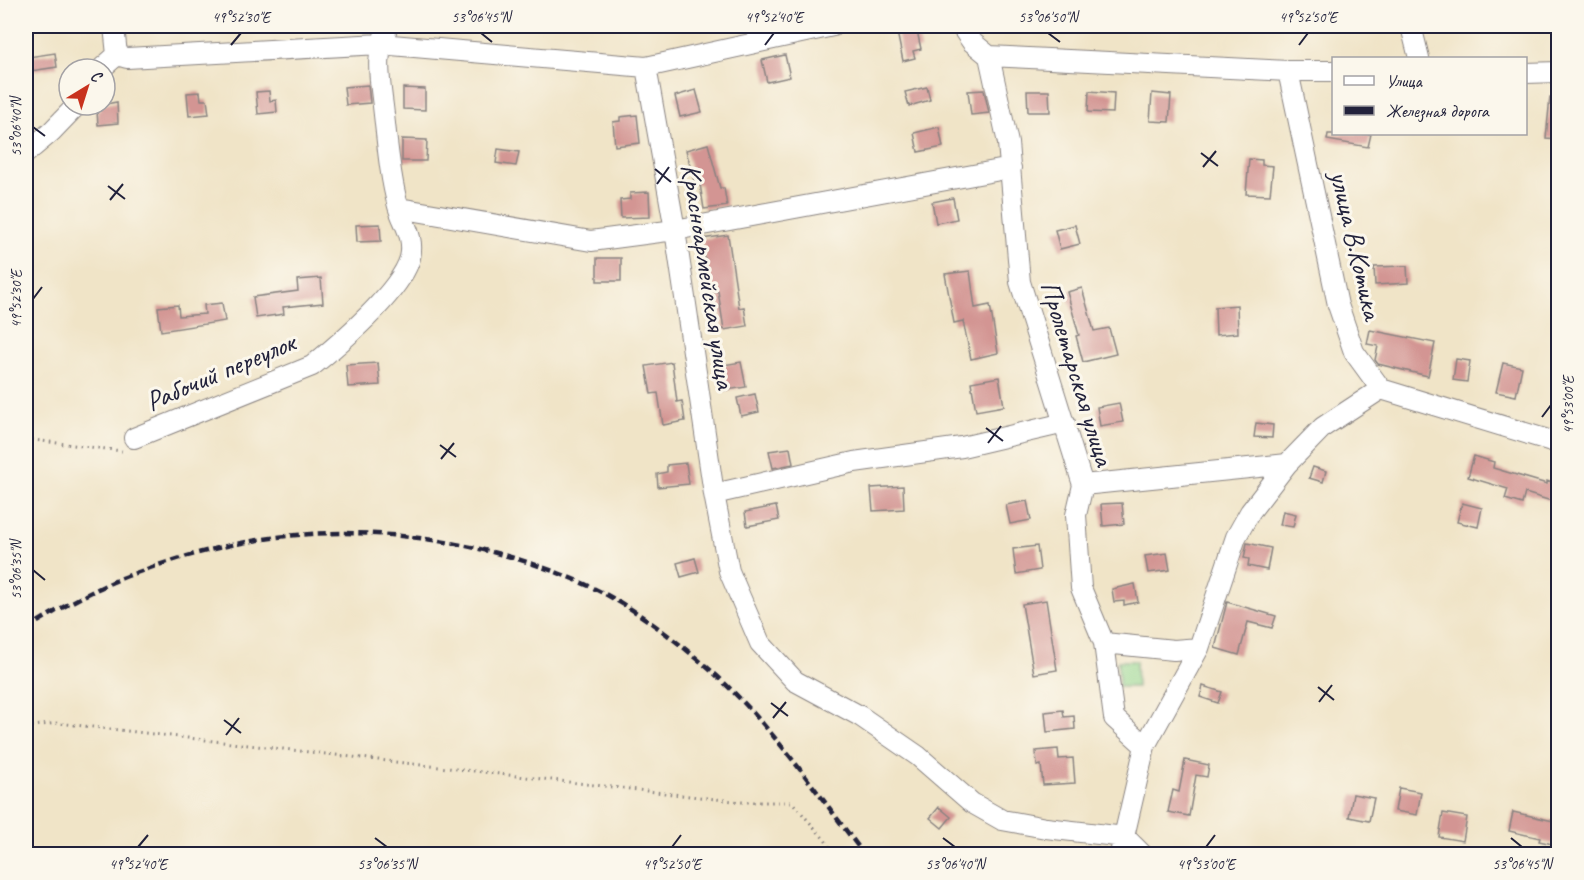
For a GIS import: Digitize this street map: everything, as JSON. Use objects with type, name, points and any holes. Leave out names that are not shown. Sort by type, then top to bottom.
[{"type":"street","points":[[114,26],[117,55]]},
{"type":"street","points":[[380,44],[388,26]]},
{"type":"street","points":[[117,55],[127,58],[380,44],[646,67],[833,26]]},
{"type":"street","points":[[961,26],[972,42],[989,56],[1288,71],[1332,71]]},
{"type":"street","points":[[1411,26],[1419,57]]},
{"type":"street","name":"Рабочий переулок","points":[[134,438],[312,366],[385,297],[400,279],[410,258],[410,229],[399,208],[389,162],[378,64],[380,44]]},
{"type":"street","name":"Пролетарская улица","points":[[989,56],[1008,143],[1020,282],[1083,484],[1076,515],[1081,588],[1104,643],[1114,718],[1144,746]]},
{"type":"street","name":"Красноармейская улица","points":[[646,67],[675,230],[714,494],[729,571],[760,643],[795,681],[860,716],[918,756],[972,803],[1002,820],[1122,846]]},
{"type":"street","name":"улица В.Котика","points":[[1288,71],[1338,304],[1354,351],[1381,389]]},
{"type":"street","points":[[1527,73],[1558,72]]},
{"type":"street","points":[[26,153],[65,117]]},
{"type":"street","points":[[399,208],[591,241],[675,230],[1011,168]]},
{"type":"street","points":[[1142,855],[1122,846],[1144,746],[1199,648],[1236,537],[1250,512],[1287,464],[1323,427],[1381,389],[1558,443]]},
{"type":"street","points":[[714,494],[855,462],[962,447],[1065,423]]},
{"type":"street","points":[[1083,484],[1287,464]]},
{"type":"street","points":[[1104,643],[1174,650],[1199,648]]},
{"type":"path","points":[[26,439],[123,451],[134,438]]},
{"type":"path","points":[[26,727],[58,723],[742,802],[792,802],[825,840],[834,855]]},
{"type":"green space","points":[[1118,661],[1136,661],[1137,687],[1119,687]]},
{"type":"building","points":[[916,26],[921,49],[913,51],[915,58],[903,61],[896,27]]},
{"type":"building","points":[[55,53],[57,67],[31,71],[28,57]]},
{"type":"building","points":[[785,55],[790,77],[767,82],[762,60]]},
{"type":"building","points":[[368,85],[370,103],[346,105],[344,87]]},
{"type":"building","points":[[927,87],[930,100],[909,106],[905,92]]},
{"type":"building","points":[[403,88],[425,89],[425,110],[403,109]]},
{"type":"building","points":[[696,90],[702,112],[680,117],[675,96]]},
{"type":"building","points":[[984,90],[989,113],[971,115],[968,91]]},
{"type":"building","points":[[269,91],[270,101],[276,100],[277,112],[258,114],[256,92]]},
{"type":"building","points":[[1027,91],[1049,91],[1050,112],[1028,112]]},
{"type":"building","points":[[1089,91],[1114,93],[1113,113],[1088,112]]},
{"type":"building","points":[[200,92],[201,100],[207,100],[209,114],[189,116],[187,93]]},
{"type":"building","points":[[1152,93],[1171,95],[1169,122],[1150,121]]},
{"type":"building","points":[[1550,97],[1558,98],[1558,139],[1546,138]]},
{"type":"building","points":[[117,102],[118,123],[98,125],[97,117],[117,117]]},
{"type":"building","points":[[637,115],[640,143],[615,146],[613,122],[620,121],[620,117]]},
{"type":"building","points":[[939,127],[943,147],[918,152],[914,133]]},
{"type":"building","points":[[1328,134],[1371,135],[1368,147],[1327,140]]},
{"type":"building","points":[[402,139],[427,140],[426,161],[402,161]]},
{"type":"building","points":[[708,144],[720,188],[724,188],[727,206],[704,209],[700,184],[695,185],[686,150]]},
{"type":"building","points":[[498,149],[519,152],[516,166],[496,163]]},
{"type":"building","points":[[1249,159],[1262,160],[1262,165],[1273,166],[1270,195],[1246,194]]},
{"type":"building","points":[[649,192],[650,217],[621,218],[620,200],[630,199],[630,193]]},
{"type":"building","points":[[953,198],[957,219],[936,223],[932,202]]},
{"type":"building","points":[[380,224],[381,241],[357,242],[356,225]]},
{"type":"building","points":[[1075,225],[1080,244],[1060,249],[1055,230]]},
{"type":"building","points":[[728,235],[739,308],[744,307],[747,326],[724,330],[718,291],[710,292],[702,239]]},
{"type":"building","points":[[597,258],[621,258],[621,281],[597,281]]},
{"type":"building","points":[[1407,266],[1408,283],[1375,285],[1374,267]]},
{"type":"building","points":[[970,271],[975,308],[990,305],[998,353],[971,359],[963,321],[954,323],[945,274]]},
{"type":"building","points":[[321,278],[323,303],[283,307],[284,314],[256,318],[253,297],[298,291],[297,280]]},
{"type":"building","points":[[1082,288],[1094,331],[1109,328],[1116,354],[1083,362],[1076,336],[1079,335],[1067,292]]},
{"type":"building","points":[[222,303],[225,321],[161,331],[158,307],[178,305],[179,316],[205,314],[204,305]]},
{"type":"building","points":[[1237,305],[1238,333],[1216,335],[1215,307]]},
{"type":"building","points":[[1370,330],[1435,343],[1428,376],[1378,364],[1375,360],[1378,346],[1367,344]]},
{"type":"building","points":[[1456,359],[1470,361],[1467,382],[1453,380]]},
{"type":"building","points":[[672,362],[677,402],[682,401],[685,421],[663,425],[658,393],[651,394],[646,366]]},
{"type":"building","points":[[741,362],[746,387],[721,391],[717,366]]},
{"type":"building","points":[[378,363],[380,385],[348,387],[346,365]]},
{"type":"building","points":[[1503,363],[1522,367],[1516,396],[1496,392]]},
{"type":"building","points":[[999,377],[1004,406],[976,411],[971,382]]},
{"type":"building","points":[[755,394],[759,412],[741,416],[737,398]]},
{"type":"building","points":[[1119,403],[1123,422],[1100,426],[1097,407]]},
{"type":"building","points":[[1256,423],[1273,425],[1272,438],[1254,437]]},
{"type":"building","points":[[790,448],[793,464],[773,468],[769,451]]},
{"type":"building","points":[[1474,456],[1494,462],[1493,468],[1547,484],[1547,481],[1558,485],[1558,503],[1525,493],[1522,504],[1505,499],[1508,489],[1468,477]]},
{"type":"building","points":[[686,463],[689,484],[658,487],[657,474],[667,472],[667,465]]},
{"type":"building","points":[[1313,467],[1326,471],[1323,482],[1309,478]]},
{"type":"building","points":[[903,486],[904,509],[873,511],[871,488]]},
{"type":"building","points":[[1027,501],[1031,520],[1010,524],[1006,505]]},
{"type":"building","points":[[1122,503],[1124,524],[1103,526],[1101,504]]},
{"type":"building","points":[[1462,503],[1482,508],[1478,527],[1457,522]]},
{"type":"building","points":[[776,506],[779,520],[747,526],[745,512]]},
{"type":"building","points":[[1283,511],[1296,514],[1293,527],[1280,525]]},
{"type":"building","points":[[1247,543],[1271,548],[1267,570],[1248,566],[1249,559],[1244,558]]},
{"type":"building","points":[[1037,546],[1040,570],[1016,574],[1013,549]]},
{"type":"building","points":[[1167,553],[1170,570],[1148,573],[1145,556]]},
{"type":"building","points":[[695,558],[699,572],[681,577],[677,563]]},
{"type":"building","points":[[1135,584],[1138,602],[1124,605],[1124,601],[1114,602],[1112,589]]},
{"type":"building","points":[[1046,600],[1057,670],[1034,674],[1022,604]]},
{"type":"building","points":[[1227,602],[1276,616],[1272,628],[1248,622],[1239,655],[1215,648]]},
{"type":"building","points":[[1203,686],[1222,692],[1218,703],[1200,697]]},
{"type":"building","points":[[1063,710],[1064,717],[1074,716],[1075,729],[1047,732],[1045,712]]},
{"type":"building","points":[[1058,749],[1059,759],[1073,758],[1075,783],[1043,785],[1041,765],[1037,766],[1036,751]]},
{"type":"building","points":[[1185,760],[1209,765],[1207,777],[1196,775],[1189,816],[1168,812],[1173,790],[1179,792]]},
{"type":"building","points":[[1399,788],[1421,792],[1417,815],[1395,811]]},
{"type":"building","points":[[1353,794],[1374,798],[1369,821],[1349,817]]},
{"type":"building","points":[[939,807],[951,817],[942,828],[930,818]]},
{"type":"building","points":[[1513,812],[1558,822],[1557,845],[1539,841],[1540,838],[1509,831]]},
{"type":"building","points":[[1443,813],[1467,817],[1463,841],[1439,837]]},
{"type":"railway","points":[[26,629],[90,593],[130,575],[192,555],[254,541],[297,535],[375,534],[456,544],[496,553],[535,565],[607,595],[650,622],[692,655],[738,696],[794,762],[864,854]]}]
